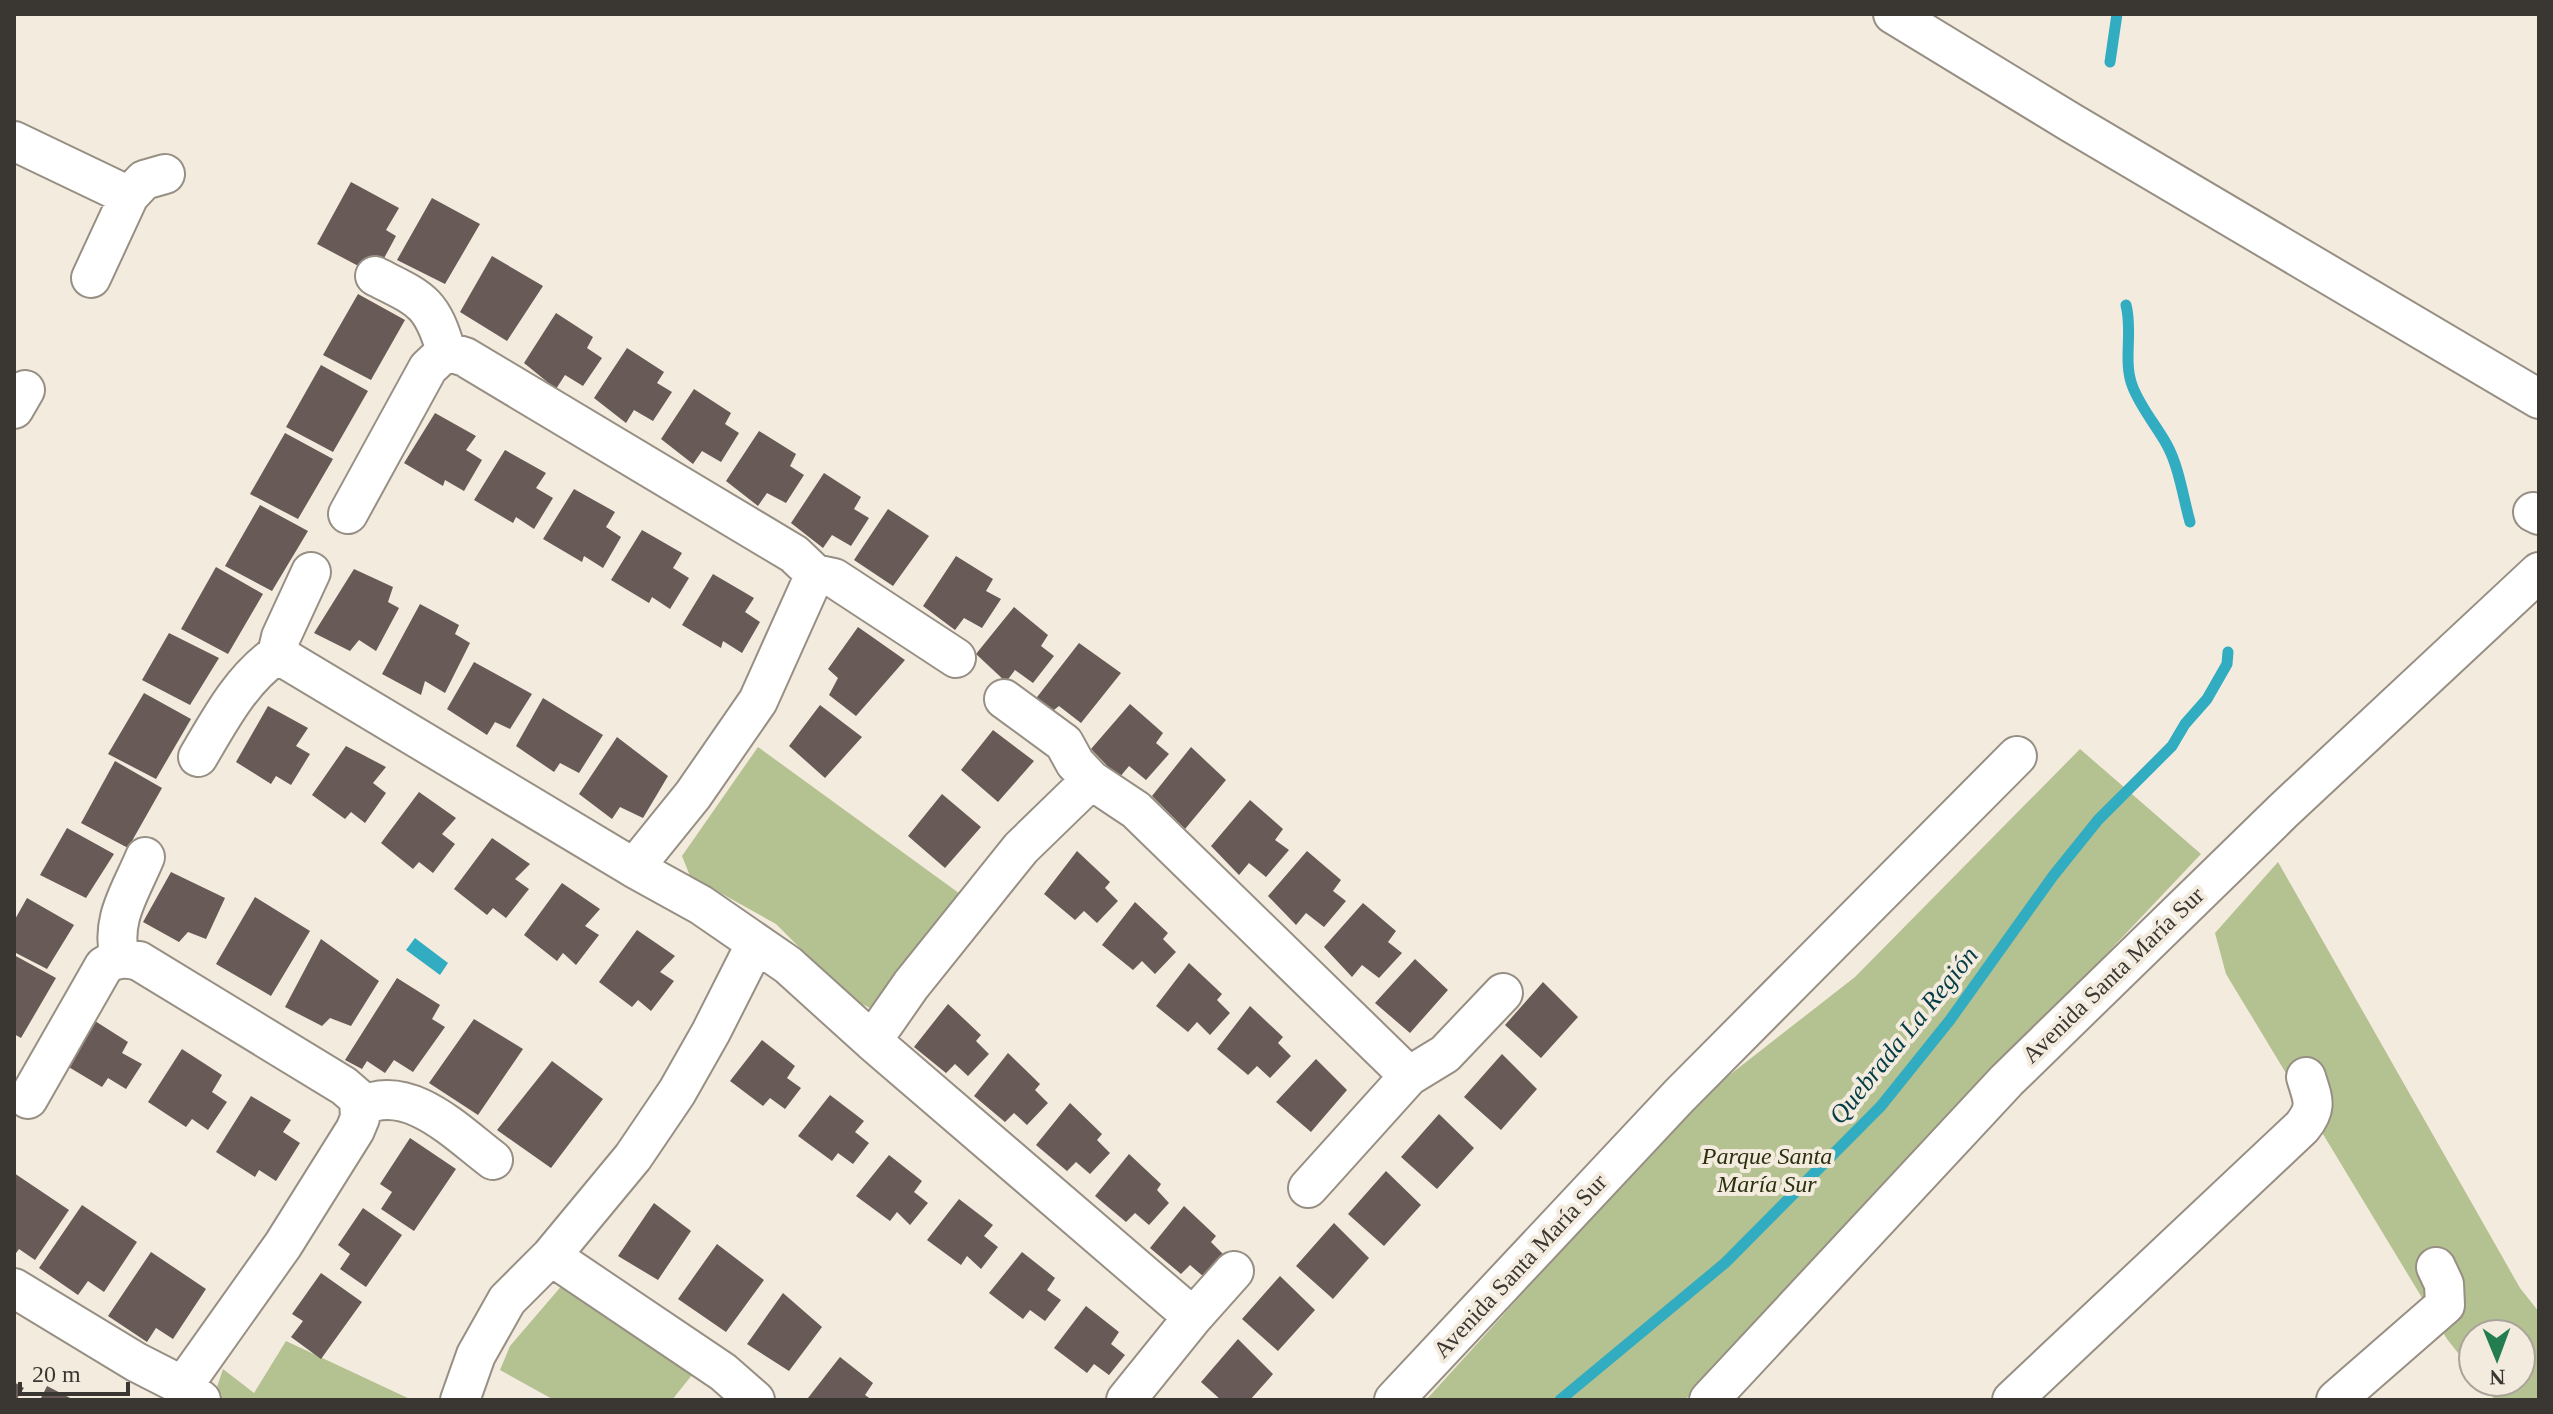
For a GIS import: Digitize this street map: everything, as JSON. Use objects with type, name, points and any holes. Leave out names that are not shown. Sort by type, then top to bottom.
[{"type":"street","points":[[1893,14],[2539,399]]},
{"type":"street","points":[[14,141],[129,196]]},
{"type":"street","points":[[91,278],[129,196],[144,180],[165,174]]},
{"type":"street","points":[[375,276],[429,307],[446,351]]},
{"type":"street","points":[[348,514],[428,368],[446,351]]},
{"type":"street","points":[[446,351],[465,357],[794,554],[815,574],[846,584],[956,658]]},
{"type":"street","points":[[198,757],[237,691],[257,668],[277,654],[281,637],[311,572]]},
{"type":"street","name":"Avenida Santa María Sur","points":[[1709,1400],[2017,1069],[2294,800],[2539,572]]},
{"type":"street","points":[[634,868],[693,795],[758,701],[815,574]]},
{"type":"street","points":[[277,654],[701,905],[788,965],[1193,1317]]},
{"type":"street","points":[[1004,699],[1064,743],[1075,763],[1091,780],[1136,810],[1409,1076]]},
{"type":"street","name":"Avenida Santa María Sur","points":[[1394,1400],[1679,1096],[2017,756]]},
{"type":"street","points":[[872,1041],[911,985],[1021,848],[1091,780]]},
{"type":"street","points":[[120,959],[116,940],[117,923],[145,857]]},
{"type":"street","points":[[460,1400],[476,1355],[507,1300],[551,1256],[633,1157],[677,1092],[756,943]]},
{"type":"street","points":[[14,1288],[192,1393],[360,1118],[359,1099],[344,1086],[139,961],[120,959],[104,966],[95,979],[28,1099]]},
{"type":"street","points":[[1308,1188],[1409,1076],[1445,1054],[1503,993]]},
{"type":"street","points":[[2012,1400],[2302,1127],[2314,1105],[2306,1077]]},
{"type":"street","points":[[360,1107],[369,1102],[387,1100],[414,1104],[493,1160]]},
{"type":"street","points":[[551,1256],[723,1372],[754,1400]]},
{"type":"street","points":[[2336,1400],[2445,1305],[2444,1284],[2436,1267]]},
{"type":"street","points":[[1126,1400],[1234,1271]]},
{"type":"green space","points":[[758,747],[967,899],[878,1012],[856,1001],[776,924],[690,876],[682,856]]},
{"type":"green space","name":"Parque Santa María Sur","points":[[2080,749],[2201,854],[1685,1400],[1426,1400],[1700,1098],[1855,977]]},
{"type":"green space","points":[[2278,862],[2520,1288],[2539,1312],[2539,1400],[2493,1398],[2537,1398],[2537,1318],[2457,1318],[2457,1352],[2226,974],[2215,933]]},
{"type":"green space","points":[[564,1283],[696,1370],[672,1400],[554,1400],[500,1370],[510,1346]]},
{"type":"green space","points":[[286,1341],[412,1400],[222,1400],[215,1393],[223,1369],[254,1393]]},
{"type":"water","points":[[415,938],[448,963],[440,975],[406,950]]},
{"type":"building","points":[[351,182],[399,208],[386,230],[396,236],[382,262],[370,256],[364,269],[317,244]]},
{"type":"building","points":[[432,198],[480,224],[445,284],[397,260]]},
{"type":"building","points":[[492,256],[543,286],[507,341],[460,312]]},
{"type":"building","points":[[358,294],[405,320],[371,380],[323,355]]},
{"type":"building","points":[[556,313],[593,337],[587,348],[602,358],[583,386],[565,375],[556,389],[524,363]]},
{"type":"building","points":[[627,348],[664,372],[657,383],[672,392],[653,421],[634,410],[626,423],[594,398]]},
{"type":"building","points":[[321,365],[368,391],[333,452],[286,427]]},
{"type":"building","points":[[694,389],[731,413],[725,424],[739,433],[721,462],[702,451],[693,464],[661,439]]},
{"type":"building","points":[[435,413],[476,436],[466,450],[482,460],[464,491],[445,480],[443,486],[404,463]]},
{"type":"building","points":[[759,431],[796,454],[790,466],[804,475],[786,503],[767,493],[758,506],[726,481]]},
{"type":"building","points":[[285,433],[333,459],[298,519],[250,494]]},
{"type":"building","points":[[505,450],[546,473],[536,488],[553,498],[534,529],[516,517],[513,523],[474,500]]},
{"type":"building","points":[[824,473],[861,497],[854,509],[869,518],[851,546],[832,535],[823,548],[791,523]]},
{"type":"building","points":[[574,489],[615,512],[606,527],[621,537],[603,568],[584,556],[582,562],[543,539]]},
{"type":"building","points":[[260,505],[308,531],[272,591],[225,566]]},
{"type":"building","points":[[888,509],[929,536],[893,586],[854,560]]},
{"type":"building","points":[[642,530],[682,553],[673,568],[689,578],[670,609],[652,597],[649,603],[611,580]]},
{"type":"building","points":[[956,556],[993,579],[986,591],[1001,599],[982,628],[964,618],[955,630],[923,606]]},
{"type":"building","points":[[216,567],[263,594],[228,654],[181,629]]},
{"type":"building","points":[[354,569],[393,587],[388,602],[399,608],[376,651],[359,640],[350,651],[314,633]]},
{"type":"building","points":[[713,574],[754,598],[745,612],[760,622],[742,653],[723,641],[721,648],[682,625]]},
{"type":"building","points":[[420,604],[459,625],[455,634],[470,643],[445,693],[425,681],[421,695],[382,674]]},
{"type":"building","points":[[1014,607],[1048,635],[1041,646],[1054,656],[1033,683],[1015,670],[1006,682],[976,654]]},
{"type":"building","points":[[858,627],[905,660],[856,716],[829,695],[838,678],[828,669]]},
{"type":"building","points":[[169,633],[219,658],[190,705],[142,680]]},
{"type":"building","points":[[1079,643],[1121,673],[1081,723],[1059,706],[1050,713],[1034,701]]},
{"type":"building","points":[[474,662],[532,694],[510,729],[495,722],[487,735],[447,709]]},
{"type":"building","points":[[144,693],[191,719],[156,779],[108,754]]},
{"type":"building","points":[[543,698],[603,735],[579,773],[560,763],[554,772],[516,746]]},
{"type":"building","points":[[1130,704],[1163,733],[1156,743],[1169,754],[1146,780],[1129,766],[1119,778],[1091,749]]},
{"type":"building","points":[[820,705],[862,737],[825,778],[789,746]]},
{"type":"building","points":[[268,706],[308,728],[296,746],[310,754],[291,785],[276,776],[271,784],[236,762]]},
{"type":"building","points":[[993,730],[1034,761],[998,802],[961,770]]},
{"type":"building","points":[[617,737],[668,776],[643,818],[620,807],[612,819],[579,794]]},
{"type":"building","points":[[346,746],[386,767],[373,783],[386,793],[365,823],[351,812],[345,819],[312,795]]},
{"type":"building","points":[[1191,747],[1226,780],[1185,829],[1152,796]]},
{"type":"building","points":[[115,761],[162,788],[128,848],[81,823]]},
{"type":"building","points":[[419,792],[456,818],[442,834],[455,844],[433,873],[419,862],[413,869],[381,843]]},
{"type":"building","points":[[942,794],[981,827],[945,868],[908,836]]},
{"type":"building","points":[[1250,800],[1283,829],[1275,840],[1289,850],[1266,877],[1249,863],[1239,875],[1211,846]]},
{"type":"building","points":[[67,828],[114,854],[86,898],[40,875]]},
{"type":"building","points":[[492,838],[530,864],[515,879],[529,889],[506,918],[493,908],[487,915],[454,889]]},
{"type":"building","points":[[1077,851],[1110,882],[1105,888],[1118,901],[1097,923],[1084,911],[1075,920],[1044,894]]},
{"type":"building","points":[[1307,851],[1341,880],[1333,891],[1346,901],[1324,927],[1306,913],[1296,925],[1268,896]]},
{"type":"building","points":[[171,872],[225,898],[206,939],[188,932],[179,942],[143,922]]},
{"type":"building","points":[[562,883],[600,909],[585,926],[599,935],[576,965],[563,953],[557,961],[524,935]]},
{"type":"building","points":[[255,897],[310,931],[271,996],[216,964]]},
{"type":"building","points":[[27,898],[74,925],[47,969],[14,952],[14,921]]},
{"type":"building","points":[[1135,902],[1168,933],[1163,939],[1176,952],[1155,974],[1142,961],[1133,970],[1102,945]]},
{"type":"building","points":[[1363,903],[1396,931],[1388,942],[1402,953],[1379,978],[1362,965],[1352,977],[1324,947]]},
{"type":"building","points":[[637,930],[675,956],[660,972],[674,981],[651,1011],[638,1000],[632,1007],[599,982]]},
{"type":"building","points":[[321,939],[379,981],[351,1026],[330,1018],[322,1026],[285,1007]]},
{"type":"building","points":[[14,955],[56,978],[21,1038],[14,1034]]},
{"type":"building","points":[[1415,959],[1448,990],[1410,1033],[1375,1003]]},
{"type":"building","points":[[1189,963],[1222,994],[1217,1000],[1230,1013],[1210,1035],[1197,1022],[1188,1032],[1156,1006]]},
{"type":"building","points":[[397,978],[440,1005],[432,1019],[445,1027],[413,1072],[394,1060],[385,1073],[367,1061],[362,1069],[345,1060]]},
{"type":"building","points":[[1543,982],[1578,1017],[1541,1058],[1505,1025]]},
{"type":"building","points":[[948,1004],[981,1035],[976,1041],[989,1054],[968,1076],[955,1064],[946,1073],[914,1047]]},
{"type":"building","points":[[1250,1006],[1283,1037],[1278,1043],[1291,1056],[1270,1078],[1257,1066],[1248,1075],[1217,1049]]},
{"type":"building","points":[[474,1019],[523,1049],[478,1115],[429,1083]]},
{"type":"building","points":[[95,1021],[128,1042],[122,1053],[142,1064],[126,1089],[108,1078],[102,1087],[67,1066]]},
{"type":"building","points":[[762,1040],[795,1066],[787,1078],[801,1088],[785,1109],[770,1098],[763,1106],[730,1081]]},
{"type":"building","points":[[182,1049],[222,1075],[212,1092],[227,1102],[208,1130],[192,1119],[186,1127],[148,1102]]},
{"type":"building","points":[[1008,1053],[1040,1084],[1035,1090],[1048,1103],[1027,1125],[1014,1113],[1005,1122],[974,1096]]},
{"type":"building","points":[[1502,1054],[1537,1089],[1501,1130],[1464,1097]]},
{"type":"building","points":[[1316,1059],[1347,1090],[1311,1132],[1276,1102]]},
{"type":"building","points":[[552,1061],[603,1099],[551,1168],[497,1130]]},
{"type":"building","points":[[830,1095],[864,1121],[855,1132],[869,1143],[853,1164],[838,1153],[832,1161],[798,1136]]},
{"type":"building","points":[[251,1096],[291,1120],[283,1132],[300,1143],[276,1181],[259,1170],[255,1177],[216,1152]]},
{"type":"building","points":[[1070,1103],[1102,1134],[1097,1140],[1110,1153],[1090,1174],[1076,1162],[1067,1171],[1036,1145]]},
{"type":"building","points":[[1439,1114],[1474,1148],[1437,1189],[1401,1157]]},
{"type":"building","points":[[410,1138],[456,1169],[414,1231],[381,1209],[392,1192],[380,1184]]},
{"type":"building","points":[[1129,1154],[1161,1184],[1157,1190],[1169,1203],[1149,1225],[1135,1213],[1126,1222],[1095,1196]]},
{"type":"building","points":[[889,1155],[922,1181],[914,1192],[928,1203],[910,1225],[897,1212],[890,1221],[856,1196]]},
{"type":"building","points":[[1386,1171],[1421,1205],[1384,1246],[1348,1214]]},
{"type":"building","points":[[14,1173],[69,1210],[35,1260],[19,1249],[14,1256]]},
{"type":"building","points":[[959,1199],[993,1225],[984,1236],[998,1247],[981,1269],[967,1256],[961,1265],[927,1240]]},
{"type":"building","points":[[654,1203],[691,1231],[658,1280],[618,1256]]},
{"type":"building","points":[[82,1205],[137,1242],[104,1292],[88,1281],[78,1295],[39,1268]]},
{"type":"building","points":[[1184,1206],[1216,1236],[1211,1242],[1224,1255],[1204,1277],[1190,1265],[1181,1274],[1150,1248]]},
{"type":"building","points":[[363,1208],[402,1235],[366,1287],[340,1269],[350,1254],[338,1245]]},
{"type":"building","points":[[1334,1223],[1369,1258],[1333,1299],[1296,1266]]},
{"type":"building","points":[[717,1244],[764,1280],[726,1332],[678,1299]]},
{"type":"building","points":[[151,1252],[206,1289],[173,1339],[156,1328],[147,1342],[108,1316]]},
{"type":"building","points":[[1022,1252],[1055,1278],[1047,1290],[1061,1300],[1045,1321],[1030,1310],[1023,1319],[989,1293]]},
{"type":"building","points":[[321,1273],[362,1302],[321,1359],[291,1337],[303,1321],[292,1314]]},
{"type":"building","points":[[1280,1276],[1315,1310],[1278,1351],[1242,1319]]},
{"type":"building","points":[[783,1293],[822,1327],[789,1371],[747,1344]]},
{"type":"building","points":[[1086,1306],[1119,1332],[1111,1344],[1125,1355],[1109,1375],[1094,1364],[1087,1373],[1054,1348]]},
{"type":"building","points":[[1238,1339],[1273,1374],[1250,1400],[1221,1400],[1201,1382]]},
{"type":"building","points":[[840,1357],[873,1383],[865,1395],[872,1400],[808,1398]]},
{"type":"building","points":[[14,1382],[24,1388],[16,1400],[14,1400]]},
{"type":"building","points":[[47,1386],[74,1400],[40,1400]]},
{"type":"waterway","points":[[2110,62],[2117,14]]},
{"type":"waterway","name":"Quebrada La Región","points":[[2126,305],[2129,375],[2139,401],[2171,454],[2190,522]]},
{"type":"waterway","name":"Quebrada La Región","points":[[1560,1400],[1725,1263],[1881,1106],[1950,1020],[2053,876],[2098,820],[2172,746],[2185,724],[2207,699],[2227,664],[2228,652]]}]
